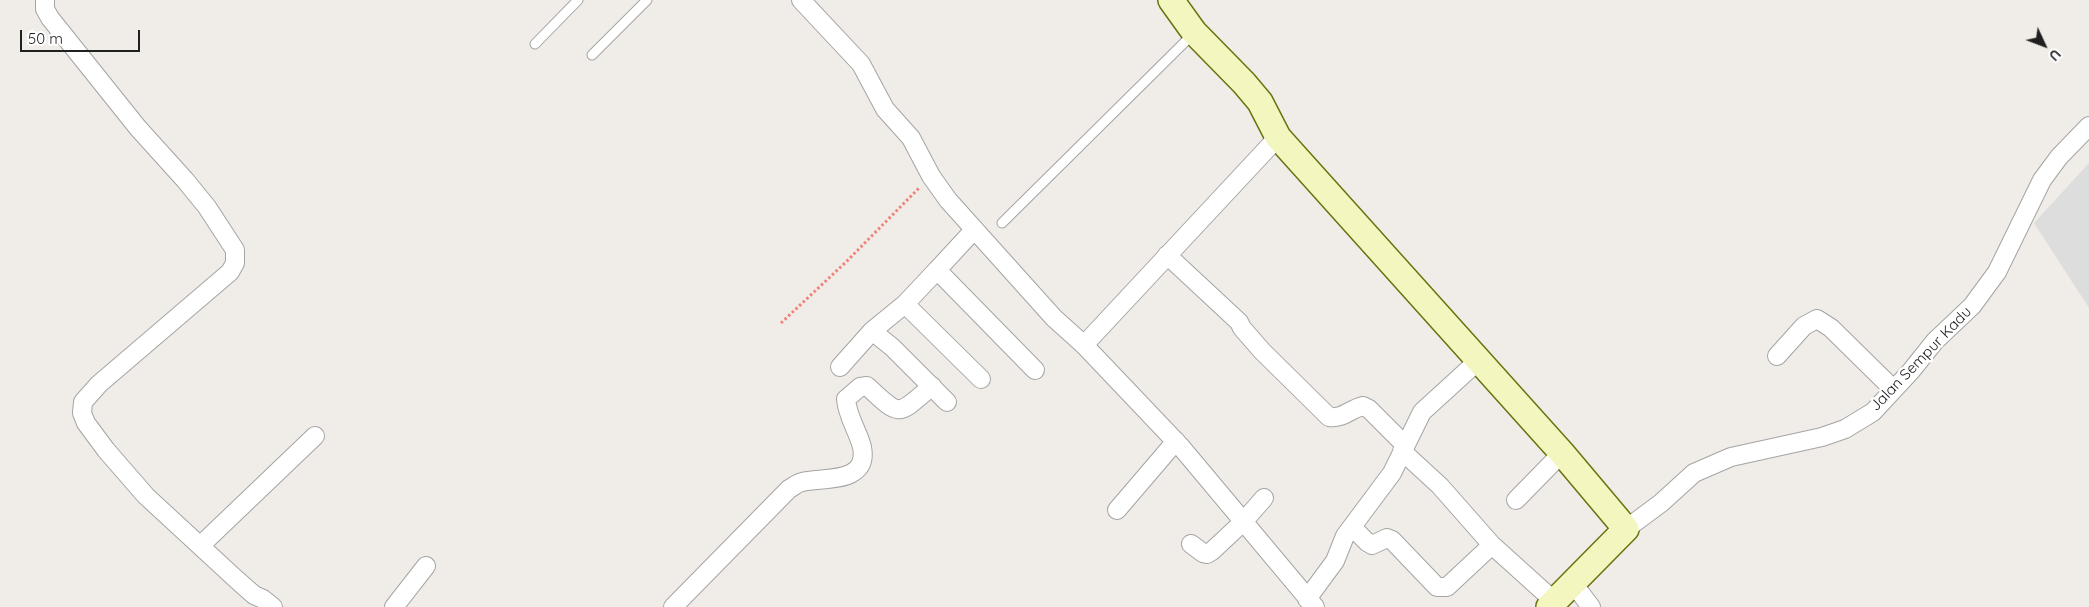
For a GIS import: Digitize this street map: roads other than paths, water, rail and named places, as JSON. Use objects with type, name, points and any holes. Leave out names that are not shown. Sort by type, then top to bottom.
[{"type":"street","points":[[45,0],[45,9],[50,18],[138,128],[207,207],[235,250],[235,263],[230,272],[99,384],[83,402],[82,413],[86,423],[106,450],[146,496],[201,545],[250,601],[263,599],[273,607]]},
{"type":"street","points":[[801,0],[861,64],[879,99],[911,138],[931,176],[948,200],[1054,318],[1084,346],[1176,441],[1311,603],[1352,527],[1392,473],[1422,412],[1479,360]]},
{"type":"street","points":[[1167,255],[1239,322],[1262,351],[1329,417],[1343,416],[1357,407],[1363,406],[1369,409],[1492,544],[1551,604],[1626,529],[1562,453],[1278,137],[1260,102],[1194,32],[1171,0]]},
{"type":"street","name":"Jalan Sempur Kadu","points":[[1626,529],[1661,503],[1694,473],[1731,457],[1822,437],[1845,429],[1873,412],[1911,371],[1935,341],[1972,306],[1997,272],[2042,180],[2059,157],[2089,126]]},
{"type":"street","points":[[1084,346],[1278,137]]},
{"type":"street","points":[[840,367],[872,331],[905,304],[974,230]]},
{"type":"street","points":[[936,270],[1035,370]]},
{"type":"street","points":[[905,304],[981,379]]},
{"type":"street","points":[[1777,356],[1804,326],[1818,319],[1831,328],[1893,389]]},
{"type":"street","points":[[872,331],[892,347],[947,402]]},
{"type":"street","points":[[673,607],[789,489],[801,482],[839,478],[855,472],[862,461],[862,448],[846,399],[860,387],[867,386],[891,408],[898,410],[905,408],[932,386]]},
{"type":"street","points":[[201,545],[315,436]]},
{"type":"street","points":[[1117,510],[1176,441]]},
{"type":"street","points":[[1516,500],[1562,453]]},
{"type":"street","points":[[1191,544],[1202,553],[1207,554],[1243,522],[1264,498]]},
{"type":"street","points":[[1352,527],[1372,545],[1387,538],[1392,540],[1437,587],[1442,588],[1447,587],[1492,544]]},
{"type":"street","points":[[394,607],[426,566]]},
{"type":"street","points":[[1572,582],[1592,607]]},
{"type":"lane","points":[[534,44],[578,0]]},
{"type":"lane","points":[[592,55],[647,0]]},
{"type":"lane","points":[[1002,223],[1194,32]]}]
